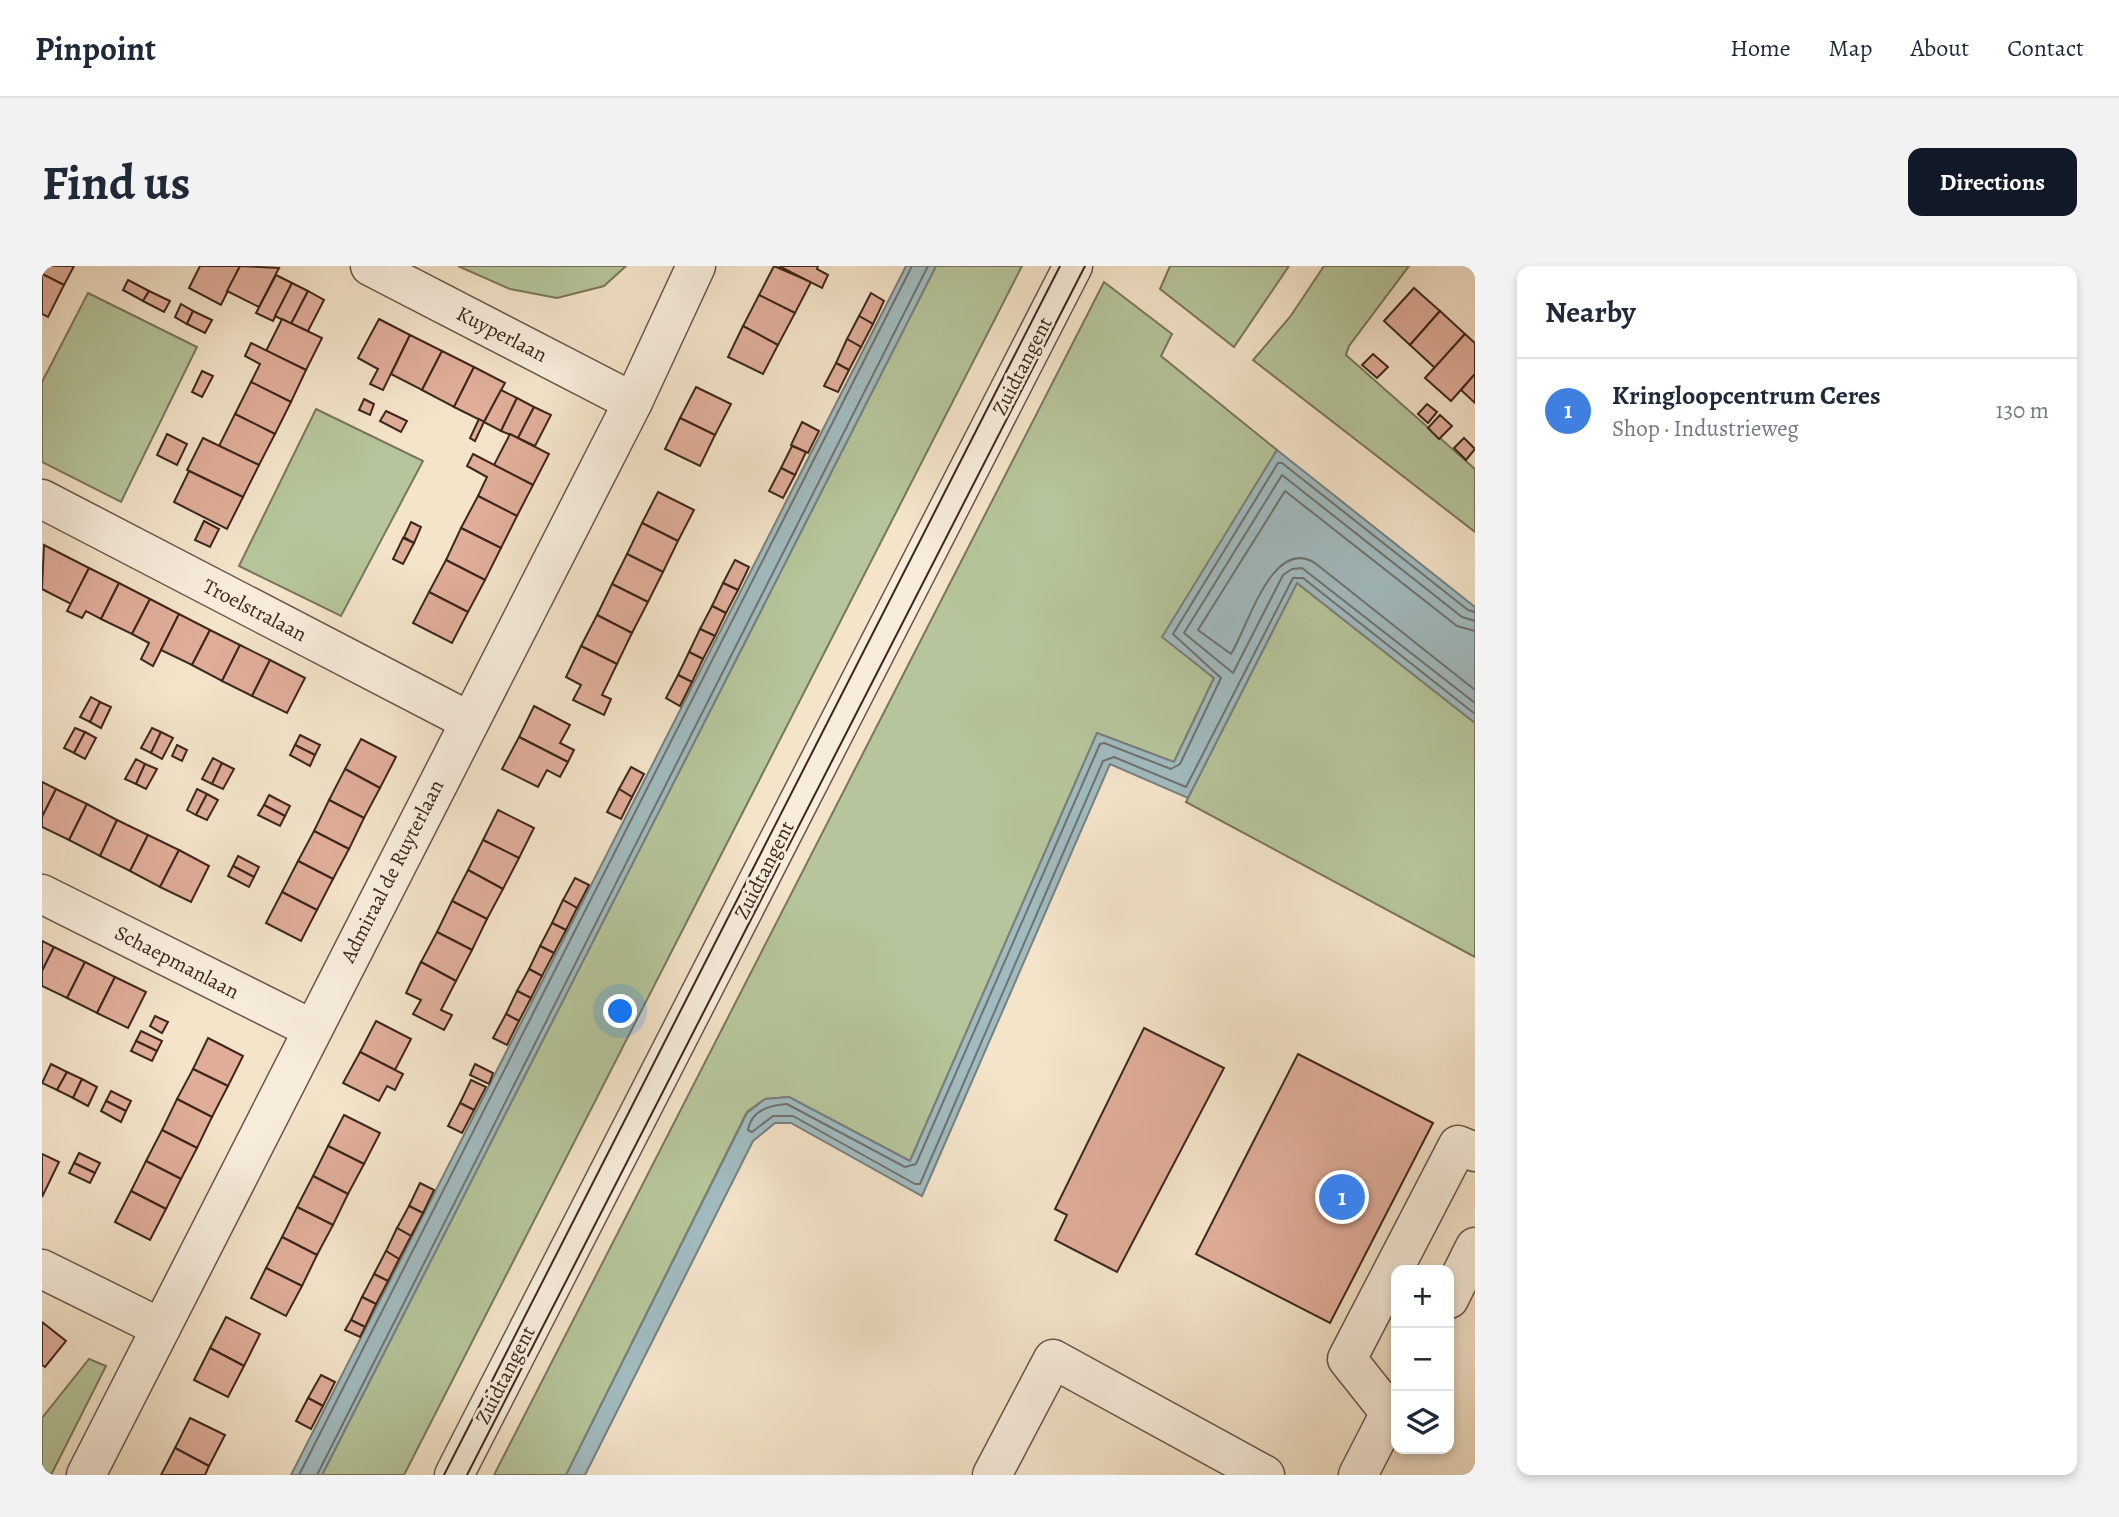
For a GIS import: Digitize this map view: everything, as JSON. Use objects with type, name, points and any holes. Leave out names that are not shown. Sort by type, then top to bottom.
[{"type":"street","name":"Kuyperlaan","points":[[370,266],[633,402]]},
{"type":"street","name":"Admiraal de Ruyterlaan","points":[[86,1475],[633,402],[696,266]]},
{"type":"street","name":"Zuidtangent","points":[[454,1475],[1073,266]]},
{"type":"street","name":"Troelstralaan","points":[[42,499],[469,721]]},
{"type":"street","name":"Schaepmanlaan","points":[[42,894],[312,1029]]},
{"type":"street","points":[[1391,1405],[1347,1359],[1458,1145],[1475,1152]]},
{"type":"street","points":[[1454,1289],[1475,1247]]},
{"type":"street","points":[[42,1269],[161,1328]]},
{"type":"street","points":[[992,1475],[1053,1359],[1265,1475]]},
{"type":"street","points":[[1359,1475],[1391,1411]]},
{"type":"green space","points":[[458,266],[626,266],[604,286],[557,298],[510,289]]},
{"type":"green space","points":[[936,266],[1022,266],[404,1475],[322,1475]]},
{"type":"green space","points":[[1170,266],[1289,266],[1234,347],[1160,289]]},
{"type":"green space","points":[[1324,266],[1409,266],[1349,346],[1346,355],[1475,469],[1475,532],[1253,360],[1290,317]]},
{"type":"green space","points":[[1104,282],[1172,334],[1161,356],[1277,450],[1163,637],[1214,678],[1174,762],[1097,733],[910,1161],[789,1097],[765,1099],[747,1112],[566,1475],[494,1475]]},
{"type":"green space","points":[[88,293],[197,347],[121,502],[42,462],[42,382]]},
{"type":"green space","points":[[316,409],[423,461],[341,616],[239,566]]},
{"type":"green space","points":[[1297,583],[1475,723],[1475,957],[1186,802]]},
{"type":"green space","points":[[89,1359],[106,1366],[51,1475],[42,1475],[42,1418]]},
{"type":"water","points":[[906,266],[936,266],[322,1475],[291,1475]]},
{"type":"water","points":[[1277,450],[1475,607],[1475,723],[1297,583],[1188,798],[1110,764],[922,1196],[791,1123],[775,1123],[753,1141],[585,1475],[566,1475],[747,1113],[765,1099],[789,1097],[910,1161],[1097,733],[1174,762],[1214,678],[1162,637]]},
{"type":"building","points":[[42,266],[74,266],[64,285],[42,274]]},
{"type":"building","points":[[200,266],[240,266],[221,305],[189,288]]},
{"type":"building","points":[[240,266],[279,268],[259,307],[227,291]]},
{"type":"building","points":[[774,266],[811,282],[795,313],[759,295]]},
{"type":"building","points":[[779,266],[818,266],[817,269],[828,275],[822,288]]},
{"type":"building","points":[[42,274],[64,285],[48,317],[42,314]]},
{"type":"building","points":[[276,275],[292,283],[273,321],[256,313]]},
{"type":"building","points":[[128,280],[149,291],[143,301],[123,290]]},
{"type":"building","points":[[292,283],[308,291],[291,324],[275,316]]},
{"type":"building","points":[[1414,288],[1440,311],[1410,345],[1384,321]]},
{"type":"building","points":[[149,291],[170,301],[164,312],[143,301]]},
{"type":"building","points":[[308,291],[324,300],[308,331],[291,324]]},
{"type":"building","points":[[871,293],[884,301],[873,324],[859,316]]},
{"type":"building","points":[[759,295],[795,313],[778,345],[743,326]]},
{"type":"building","points":[[181,304],[193,311],[187,324],[175,317]]},
{"type":"building","points":[[193,311],[212,320],[205,333],[187,324]]},
{"type":"building","points":[[1440,311],[1465,334],[1435,368],[1410,345]]},
{"type":"building","points":[[859,316],[873,324],[861,347],[847,339]]},
{"type":"building","points":[[282,319],[322,338],[306,370],[266,351]]},
{"type":"building","points":[[379,319],[410,335],[383,390],[370,384],[378,369],[358,358]]},
{"type":"building","points":[[743,326],[778,345],[763,374],[728,357]]},
{"type":"building","points":[[1465,334],[1475,343],[1475,374],[1451,401],[1425,378]]},
{"type":"building","points":[[410,335],[442,351],[422,390],[391,374]]},
{"type":"building","points":[[847,339],[861,347],[849,370],[836,363]]},
{"type":"building","points":[[251,343],[306,370],[291,402],[251,382],[260,364],[245,356]]},
{"type":"building","points":[[442,351],[474,367],[454,407],[422,390]]},
{"type":"building","points":[[1373,354],[1388,367],[1377,378],[1362,365]]},
{"type":"building","points":[[836,363],[849,370],[838,392],[824,386]]},
{"type":"building","points":[[474,367],[505,383],[484,422],[454,407]]},
{"type":"building","points":[[202,371],[213,376],[202,397],[192,392]]},
{"type":"building","points":[[1475,374],[1475,403],[1461,390]]},
{"type":"building","points":[[251,382],[291,402],[275,434],[235,414]]},
{"type":"building","points":[[696,387],[731,404],[715,435],[680,418]]},
{"type":"building","points":[[501,390],[517,398],[501,431],[484,422]]},
{"type":"building","points":[[517,398],[534,407],[518,438],[501,431]]},
{"type":"building","points":[[364,399],[374,404],[370,415],[359,410]]},
{"type":"building","points":[[1427,404],[1437,412],[1428,423],[1418,414]]},
{"type":"building","points":[[534,407],[551,415],[535,446],[518,438]]},
{"type":"building","points":[[386,411],[407,421],[401,432],[380,421]]},
{"type":"building","points":[[235,414],[275,434],[259,465],[219,446]]},
{"type":"building","points":[[1440,415],[1452,426],[1439,439],[1428,428]]},
{"type":"building","points":[[680,418],[715,435],[700,466],[665,449]]},
{"type":"building","points":[[479,419],[484,422],[475,441],[470,438]]},
{"type":"building","points":[[802,422],[819,431],[808,453],[791,445]]},
{"type":"building","points":[[167,434],[187,444],[177,465],[157,455]]},
{"type":"building","points":[[510,434],[549,454],[533,485],[494,465]]},
{"type":"building","points":[[203,438],[259,465],[243,497],[187,470]]},
{"type":"building","points":[[1464,438],[1475,449],[1466,460],[1454,448]]},
{"type":"building","points":[[792,446],[806,452],[795,475],[781,468]]},
{"type":"building","points":[[473,454],[533,485],[517,516],[478,496],[487,477],[467,466]]},
{"type":"building","points":[[781,468],[795,475],[783,498],[769,491]]},
{"type":"building","points":[[189,471],[243,497],[227,529],[174,502]]},
{"type":"building","points":[[658,492],[694,510],[678,541],[642,523]]},
{"type":"building","points":[[478,496],[517,516],[501,548],[461,528]]},
{"type":"building","points":[[204,521],[219,529],[210,547],[195,540]]},
{"type":"building","points":[[411,522],[421,527],[414,543],[404,537]]},
{"type":"building","points":[[642,523],[678,541],[663,572],[627,554]]},
{"type":"building","points":[[461,528],[501,548],[485,580],[446,560]]},
{"type":"building","points":[[403,538],[414,543],[403,564],[393,559]]},
{"type":"building","points":[[44,545],[89,568],[71,604],[42,589]]},
{"type":"building","points":[[627,554],[663,572],[648,602],[612,584]]},
{"type":"building","points":[[446,560],[485,580],[468,612],[429,592]]},
{"type":"building","points":[[735,560],[749,567],[738,590],[723,583]]},
{"type":"building","points":[[89,568],[119,583],[101,619],[86,611],[82,618],[67,611]]},
{"type":"building","points":[[119,583],[150,599],[132,634],[101,619]]},
{"type":"building","points":[[723,583],[738,590],[726,613],[712,606]]},
{"type":"building","points":[[612,584],[648,602],[632,633],[597,615]]},
{"type":"building","points":[[429,592],[468,612],[452,643],[413,623]]},
{"type":"building","points":[[150,599],[179,614],[153,666],[141,659],[149,643],[132,634]]},
{"type":"building","points":[[712,606],[726,613],[715,636],[700,629]]},
{"type":"building","points":[[179,614],[210,630],[192,665],[161,650]]},
{"type":"building","points":[[597,615],[632,633],[617,664],[581,646]]},
{"type":"building","points":[[700,629],[715,636],[703,659],[689,652]]},
{"type":"building","points":[[210,630],[240,645],[222,681],[192,665]]},
{"type":"building","points":[[240,645],[270,660],[252,696],[222,681]]},
{"type":"building","points":[[581,646],[617,664],[602,695],[611,699],[604,715],[573,700],[581,685],[566,677]]},
{"type":"building","points":[[689,652],[703,659],[692,682],[678,675]]},
{"type":"building","points":[[270,660],[305,678],[287,713],[252,696]]},
{"type":"building","points":[[678,675],[692,682],[680,706],[666,698]]},
{"type":"building","points":[[91,697],[100,702],[90,722],[80,717]]},
{"type":"building","points":[[100,702],[111,707],[101,728],[90,722]]},
{"type":"building","points":[[534,706],[570,725],[560,743],[574,750],[568,762],[519,737]]},
{"type":"building","points":[[75,728],[85,732],[74,753],[64,748]]},
{"type":"building","points":[[152,728],[161,732],[151,753],[141,748]]},
{"type":"building","points":[[85,732],[96,738],[85,759],[74,753]]},
{"type":"building","points":[[161,732],[173,738],[162,759],[151,753]]},
{"type":"building","points":[[300,735],[320,745],[315,755],[295,745]]},
{"type":"building","points":[[519,737],[568,762],[560,777],[547,770],[538,787],[502,769]]},
{"type":"building","points":[[361,739],[396,757],[380,788],[345,769]]},
{"type":"building","points":[[177,745],[187,750],[182,761],[172,756]]},
{"type":"building","points":[[295,745],[315,755],[310,766],[290,755]]},
{"type":"building","points":[[213,758],[222,763],[212,784],[202,779]]},
{"type":"building","points":[[136,759],[145,764],[136,784],[125,779]]},
{"type":"building","points":[[222,763],[234,769],[223,789],[212,784]]},
{"type":"building","points":[[145,764],[157,769],[146,789],[136,784]]},
{"type":"building","points":[[631,767],[644,774],[632,797],[619,789]]},
{"type":"building","points":[[345,769],[380,788],[364,818],[329,800]]},
{"type":"building","points":[[42,782],[56,789],[42,817]]},
{"type":"building","points":[[56,789],[87,804],[69,840],[42,827],[42,817]]},
{"type":"building","points":[[197,789],[207,794],[196,815],[187,810]]},
{"type":"building","points":[[619,789],[632,797],[621,819],[607,812]]},
{"type":"building","points":[[207,794],[218,800],[207,820],[196,815]]},
{"type":"building","points":[[269,795],[290,806],[285,816],[264,805]]},
{"type":"building","points":[[329,800],[364,818],[349,849],[314,831]]},
{"type":"building","points":[[87,804],[117,820],[100,856],[69,840]]},
{"type":"building","points":[[264,805],[285,816],[280,826],[258,815]]},
{"type":"building","points":[[498,810],[534,828],[519,858],[483,840]]},
{"type":"building","points":[[117,820],[148,835],[130,871],[100,856]]},
{"type":"building","points":[[314,831],[349,849],[333,879],[298,861]]},
{"type":"building","points":[[148,835],[179,850],[160,887],[130,871]]},
{"type":"building","points":[[483,840],[519,858],[503,889],[468,870]]},
{"type":"building","points":[[179,850],[209,866],[191,902],[160,887]]},
{"type":"building","points":[[238,856],[259,867],[254,877],[233,866]]},
{"type":"building","points":[[298,861],[333,879],[317,910],[282,892]]},
{"type":"building","points":[[233,866],[254,877],[249,887],[228,876]]},
{"type":"building","points":[[468,870],[503,889],[487,919],[452,901]]},
{"type":"building","points":[[575,878],[589,885],[577,908],[563,900]]},
{"type":"building","points":[[282,892],[317,910],[301,941],[266,923]]},
{"type":"building","points":[[563,900],[577,908],[566,930],[552,923]]},
{"type":"building","points":[[452,901],[487,919],[472,950],[437,932]]},
{"type":"building","points":[[552,923],[566,930],[554,953],[540,946]]},
{"type":"building","points":[[437,932],[472,950],[456,981],[421,962]]},
{"type":"building","points":[[42,941],[54,947],[42,971]]},
{"type":"building","points":[[540,946],[554,953],[542,976],[529,969]]},
{"type":"building","points":[[54,947],[85,962],[67,998],[42,986],[42,971]]},
{"type":"building","points":[[85,962],[115,977],[97,1013],[67,998]]},
{"type":"building","points":[[421,962],[456,981],[441,1010],[452,1015],[444,1030],[413,1014],[421,1000],[406,993]]},
{"type":"building","points":[[529,969],[542,976],[531,998],[517,991]]},
{"type":"building","points":[[115,977],[146,992],[128,1028],[97,1013]]},
{"type":"building","points":[[517,991],[531,998],[519,1021],[506,1014]]},
{"type":"building","points":[[506,1014],[519,1021],[507,1045],[493,1038]]},
{"type":"building","points":[[155,1016],[168,1022],[162,1033],[150,1026]]},
{"type":"building","points":[[376,1021],[411,1039],[395,1070],[360,1052]]},
{"type":"building","points":[[1144,1028],[1224,1068],[1117,1272],[1055,1240],[1067,1215],[1055,1209]]},
{"type":"building","points":[[141,1031],[162,1041],[157,1051],[136,1041]]},
{"type":"building","points":[[208,1038],[243,1056],[228,1086],[193,1069]]},
{"type":"building","points":[[136,1041],[157,1051],[152,1061],[131,1051]]},
{"type":"building","points":[[360,1052],[403,1074],[395,1090],[387,1086],[379,1101],[343,1083]]},
{"type":"building","points":[[1298,1054],[1433,1123],[1330,1323],[1196,1254]]},
{"type":"building","points":[[51,1064],[67,1072],[57,1090],[42,1083]]},
{"type":"building","points":[[475,1064],[493,1073],[489,1084],[470,1075]]},
{"type":"building","points":[[193,1069],[228,1086],[212,1117],[177,1099]]},
{"type":"building","points":[[67,1072],[82,1079],[73,1098],[57,1090]]},
{"type":"building","points":[[82,1079],[97,1087],[88,1106],[73,1098]]},
{"type":"building","points":[[471,1080],[486,1087],[474,1110],[460,1103]]},
{"type":"building","points":[[111,1091],[131,1101],[126,1111],[106,1101]]},
{"type":"building","points":[[177,1099],[212,1117],[197,1148],[162,1130]]},
{"type":"building","points":[[106,1101],[126,1111],[121,1122],[101,1111]]},
{"type":"building","points":[[460,1103],[474,1110],[462,1133],[448,1126]]},
{"type":"building","points":[[344,1115],[380,1133],[364,1164],[328,1146]]},
{"type":"building","points":[[162,1130],[197,1148],[181,1179],[146,1161]]},
{"type":"building","points":[[328,1146],[364,1164],[348,1194],[313,1176]]},
{"type":"building","points":[[79,1153],[100,1163],[95,1173],[74,1163]]},
{"type":"building","points":[[42,1154],[59,1162],[42,1197]]},
{"type":"building","points":[[146,1161],[181,1179],[166,1209],[131,1191]]},
{"type":"building","points":[[74,1163],[95,1173],[90,1183],[69,1173]]},
{"type":"building","points":[[313,1176],[348,1194],[333,1225],[297,1207]]},
{"type":"building","points":[[420,1183],[434,1190],[423,1213],[409,1206]]},
{"type":"building","points":[[131,1191],[166,1209],[150,1240],[115,1222]]},
{"type":"building","points":[[409,1206],[423,1213],[411,1236],[397,1228]]},
{"type":"building","points":[[297,1207],[333,1225],[317,1255],[282,1237]]},
{"type":"building","points":[[397,1228],[411,1236],[399,1259],[386,1251]]},
{"type":"building","points":[[282,1237],[317,1255],[302,1286],[266,1268]]},
{"type":"building","points":[[386,1251],[399,1259],[388,1281],[374,1274]]},
{"type":"building","points":[[266,1268],[302,1286],[286,1316],[251,1298]]},
{"type":"building","points":[[374,1274],[388,1281],[376,1304],[362,1297]]},
{"type":"building","points":[[362,1297],[376,1304],[365,1327],[351,1320]]},
{"type":"building","points":[[226,1317],[260,1334],[244,1366],[210,1348]]},
{"type":"building","points":[[351,1320],[365,1327],[360,1337],[345,1330]]},
{"type":"building","points":[[42,1322],[66,1341],[45,1367],[42,1365]]},
{"type":"building","points":[[210,1348],[244,1366],[228,1397],[194,1380]]},
{"type":"building","points":[[321,1375],[335,1382],[323,1406],[308,1398]]},
{"type":"building","points":[[308,1398],[323,1406],[311,1429],[296,1421]]},
{"type":"building","points":[[190,1418],[225,1435],[209,1466],[175,1448]]},
{"type":"building","points":[[175,1448],[209,1466],[205,1475],[161,1475]]},
{"type":"tram line","points":[[444,1475],[1060,266]]},
{"type":"tram line","points":[[467,1475],[1085,266]]},
{"type":"place","name":"Kringloopcentrum Ceres","points":[[1342,1197]]}]
